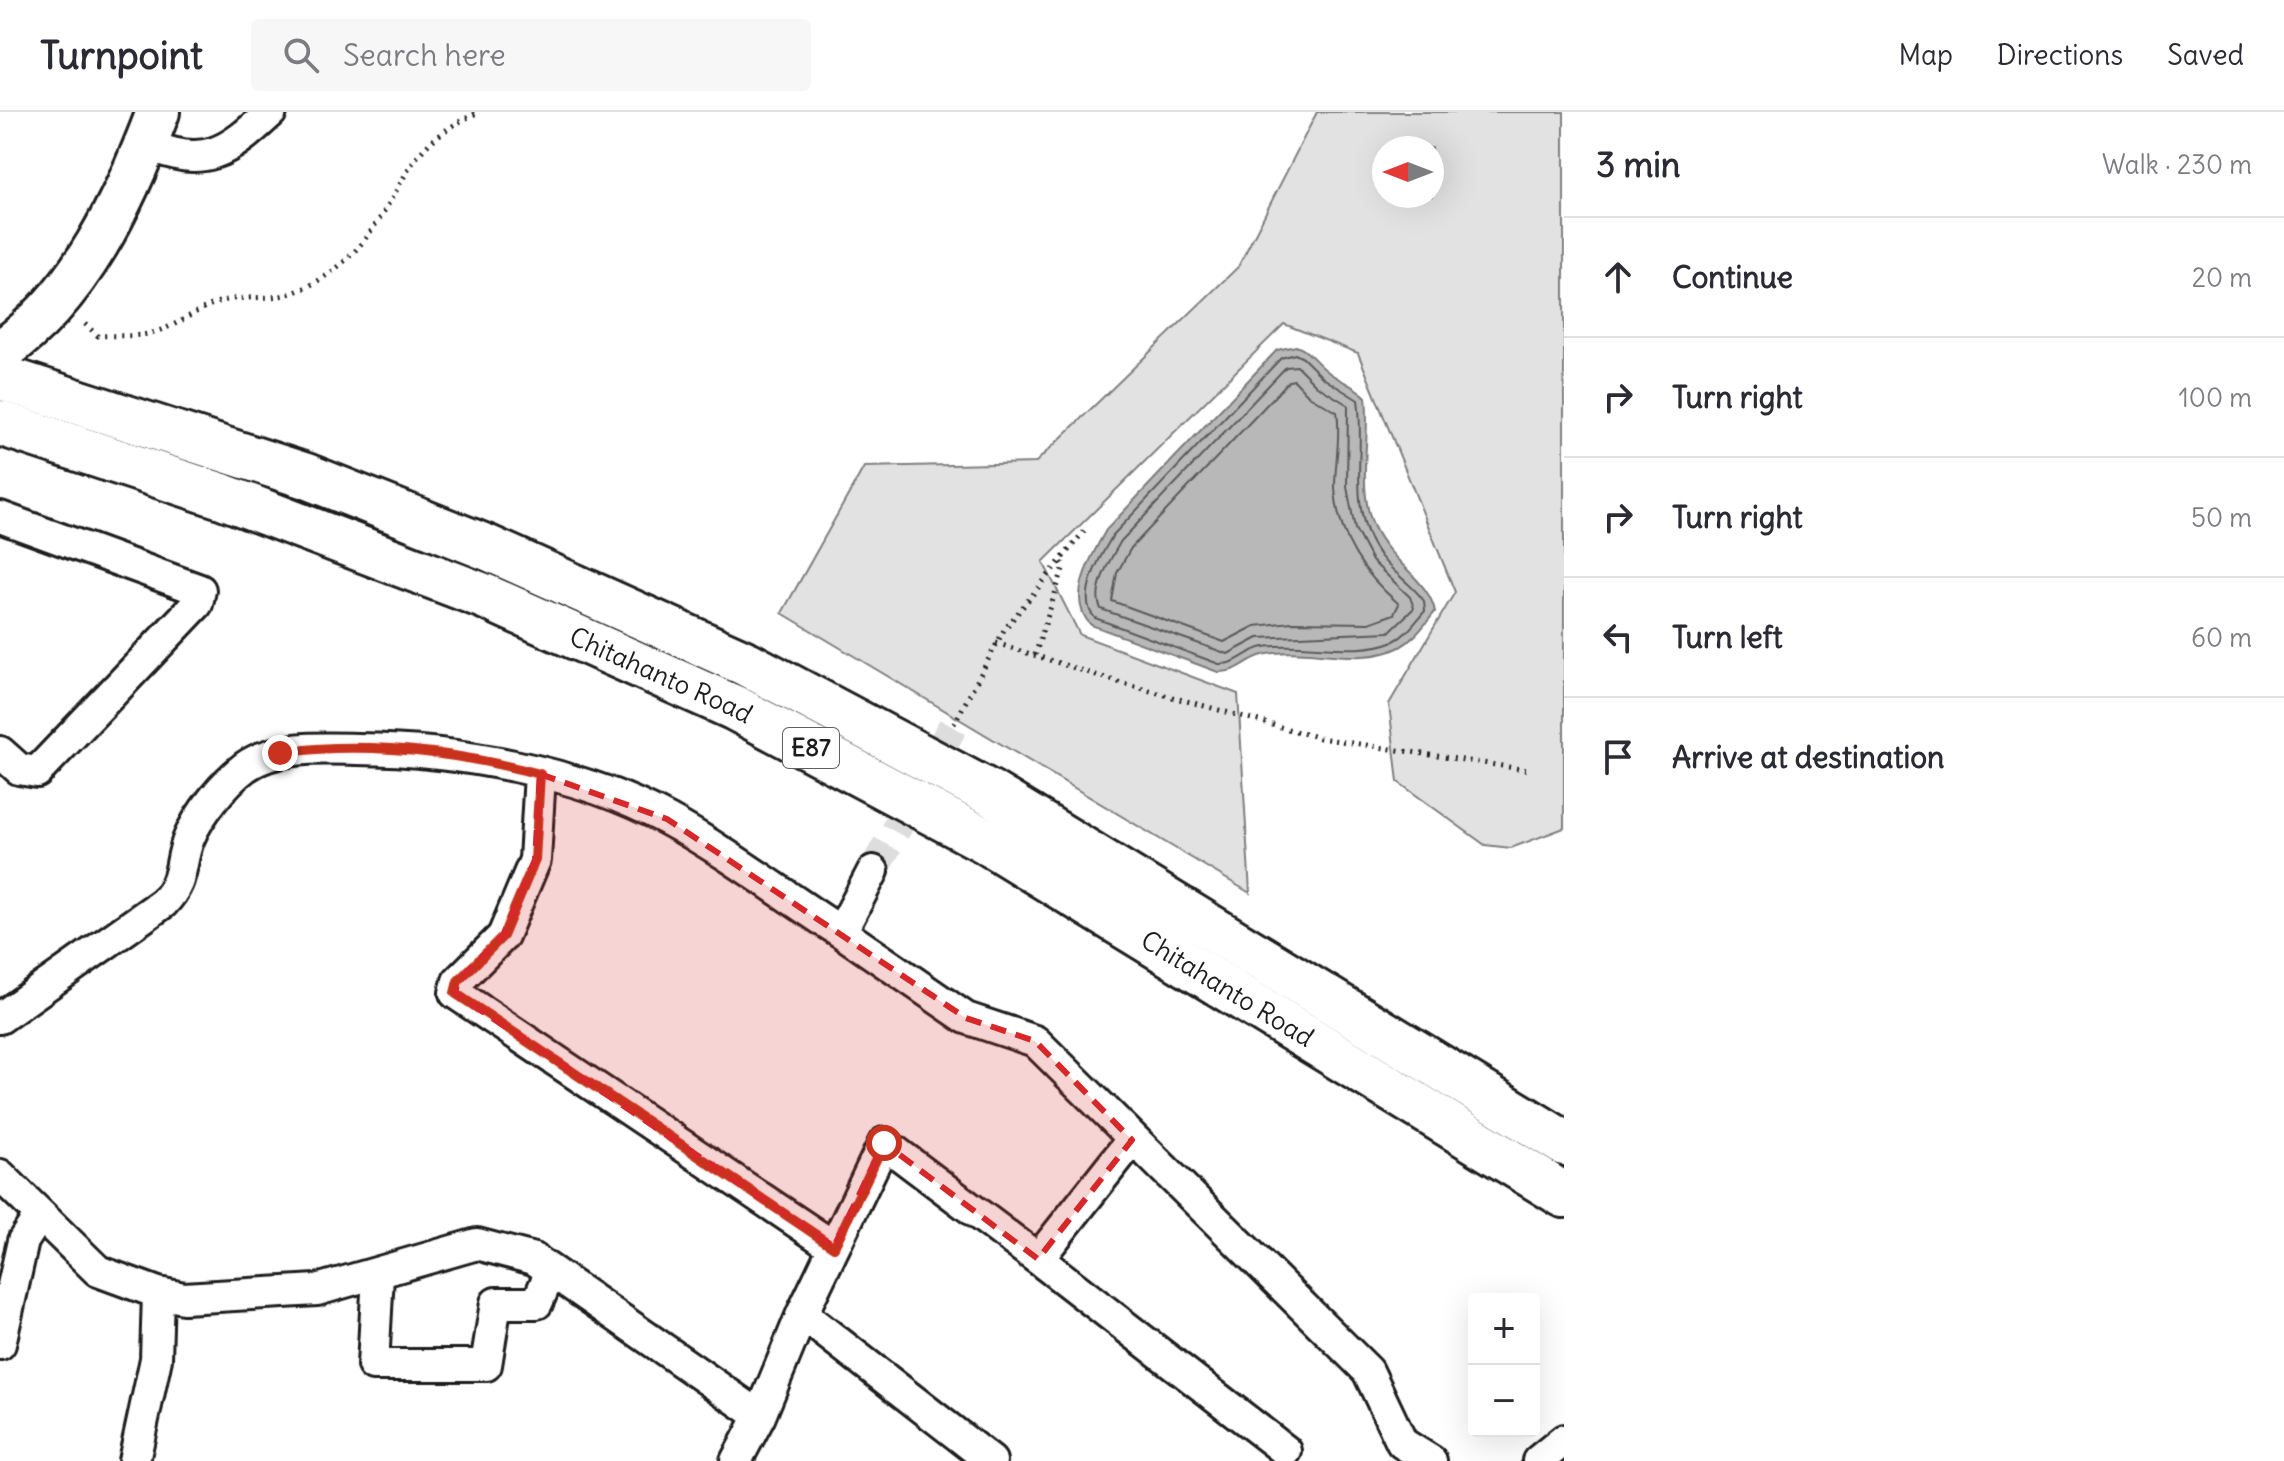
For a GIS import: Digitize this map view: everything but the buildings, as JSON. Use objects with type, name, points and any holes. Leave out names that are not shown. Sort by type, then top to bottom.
[{"type":"highway","name":"Chitahanto Road","points":[[20,383],[306,476],[488,548],[747,664],[990,793],[1564,1143]]},
{"type":"highway","name":"Chitahanto Road","points":[[0,423],[222,496],[484,596],[735,708],[986,841],[1564,1195]]},
{"type":"street","points":[[0,352],[58,299],[121,202],[152,128],[175,156],[195,158],[218,153],[242,139],[271,112]]},
{"type":"street","points":[[0,517],[200,590],[197,604],[37,772],[19,769],[0,752]]},
{"type":"street","points":[[0,1018],[178,888],[189,839],[199,822],[247,766],[280,753],[314,748],[406,749],[495,763],[586,787],[667,819],[966,1018],[1035,1041],[1368,1371],[1402,1443],[1431,1461]]},
{"type":"street","points":[[540,774],[535,860],[503,936],[458,981],[455,993],[834,1247]]},
{"type":"street","points":[[841,932],[873,871]]},
{"type":"street","points":[[1038,1259],[1132,1140]]},
{"type":"street","points":[[736,1461],[760,1416],[802,1314],[884,1143],[1286,1451]]},
{"type":"street","points":[[0,1175],[98,1271],[158,1293],[184,1298],[317,1290],[378,1275],[477,1244],[534,1259],[760,1416]]},
{"type":"street","points":[[0,1344],[23,1241],[40,1215]]},
{"type":"street","points":[[378,1275],[373,1365],[486,1365],[496,1303],[537,1303],[551,1271]]},
{"type":"street","points":[[134,1461],[156,1359],[158,1293]]},
{"type":"street","points":[[802,1314],[956,1450],[991,1461]]},
{"type":"street","points":[[1538,1461],[1564,1440]]},
{"type":"path","points":[[58,299],[98,336],[141,335],[159,331],[223,301],[283,295],[324,278],[368,236],[404,172],[431,140],[451,125],[479,112]]},
{"type":"path","points":[[954,724],[996,643],[1085,530]]},
{"type":"path","points":[[1035,655],[1064,566],[1060,560]]},
{"type":"path","points":[[996,643],[1320,738],[1528,770]]},
{"type":"highlighted area","points":[[540,774],[667,819],[966,1018],[1035,1041],[1132,1140],[1038,1259],[884,1143],[834,1247],[455,993],[458,981],[503,936],[535,860]]},
{"type":"shaded area","points":[[1317,112],[1564,112],[1564,828],[1511,848],[1485,845],[1398,782],[1389,704],[1455,592],[1358,353],[1284,324],[1043,562],[1080,635],[1238,694],[1250,893],[782,613],[864,467],[1035,463],[1238,267]]},
{"type":"water","points":[[1296,346],[1366,397],[1365,480],[1369,512],[1381,539],[1426,591],[1435,612],[1410,640],[1384,653],[1350,656],[1280,653],[1263,655],[1232,670],[1218,672],[1091,625],[1080,603],[1080,591],[1088,565],[1106,530],[1277,350]]},
{"type":"tunnel","points":[[873,871],[954,724]]},
{"type":"route","points":[[280,753],[314,748],[406,749],[495,763],[540,774],[535,860],[503,936],[458,981],[455,993],[834,1247],[884,1143]]}]
